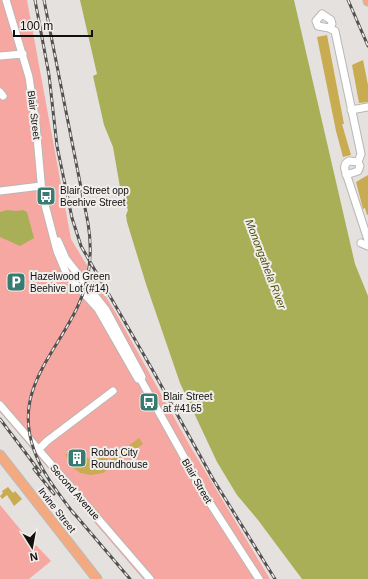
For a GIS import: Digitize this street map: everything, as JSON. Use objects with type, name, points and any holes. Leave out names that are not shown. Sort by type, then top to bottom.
[{"type":"main road","name":"Irvine Street","points":[[0,455],[97,579]]},
{"type":"street","name":"Blair Street","points":[[6,0],[29,77],[36,125],[41,186],[52,235],[67,275],[98,309],[138,379],[141,380],[208,500],[259,579]]},
{"type":"street","points":[[329,28],[335,31],[361,154],[358,162],[359,169]]},
{"type":"street","points":[[0,56],[23,54]]},
{"type":"street","points":[[351,110],[368,107]]},
{"type":"street","points":[[358,162],[352,160],[345,164],[346,175],[366,243]]},
{"type":"street","points":[[346,175],[359,169],[368,169]]},
{"type":"street","points":[[0,191],[41,186]]},
{"type":"street","points":[[38,450],[47,441],[113,391]]},
{"type":"street","name":"Second Avenue","points":[[0,405],[150,579]]},
{"type":"shaded area","points":[[0,0],[27,0],[71,239],[117,315],[190,446],[270,579],[143,579],[0,412]]},
{"type":"shaded area","points":[[0,505],[35,547],[36,545],[51,561],[29,579],[0,579]]},
{"type":"water","name":"Monongahela River","points":[[80,0],[294,0],[355,264],[368,296],[368,579],[302,579],[258,520],[237,495],[217,462],[180,383],[146,284],[127,222],[126,215],[128,210],[121,193],[113,147],[104,125],[93,76],[97,74]]},
{"type":"water","points":[[7,210],[23,210],[27,212],[34,238],[20,246],[0,237],[0,212]]},
{"type":"building","points":[[327,35],[344,124],[342,124],[351,155],[343,157],[336,131],[317,37]]},
{"type":"building","points":[[363,60],[368,85],[368,102],[359,103],[352,65]]},
{"type":"building","points":[[368,175],[367,215],[365,208],[363,209],[356,182]]},
{"type":"building","name":"Robot City Roundhouse","points":[[139,438],[143,444],[103,473],[91,475],[80,473],[71,466],[65,454],[78,450],[89,459],[105,456],[109,461]]},
{"type":"building","points":[[8,487],[13,493],[15,491],[22,499],[14,506],[7,495],[2,499],[0,496],[3,493],[2,491]]},
{"type":"railway","points":[[35,0],[49,75],[57,146],[72,218],[81,246],[213,479],[275,579]]},
{"type":"railway","points":[[44,0],[88,223],[90,256],[88,277],[77,308],[48,358],[32,392],[29,410],[29,429],[37,459],[51,483],[74,514]]},
{"type":"railway","points":[[348,0],[368,46]]},
{"type":"railway","points":[[0,419],[40,472]]},
{"type":"railway","points":[[34,469],[54,494]]},
{"type":"railway","points":[[72,511],[130,579]]},
{"type":"place","name":"Blair Street opp Beehive Street","points":[[46,196]]},
{"type":"place","name":"Hazelwood Green Beehive Lot (#14)","points":[[16,282]]},
{"type":"place","name":"Blair Street at #4165","points":[[149,402]]},
{"type":"place","name":"Robot City Roundhouse","points":[[77,458]]}]
